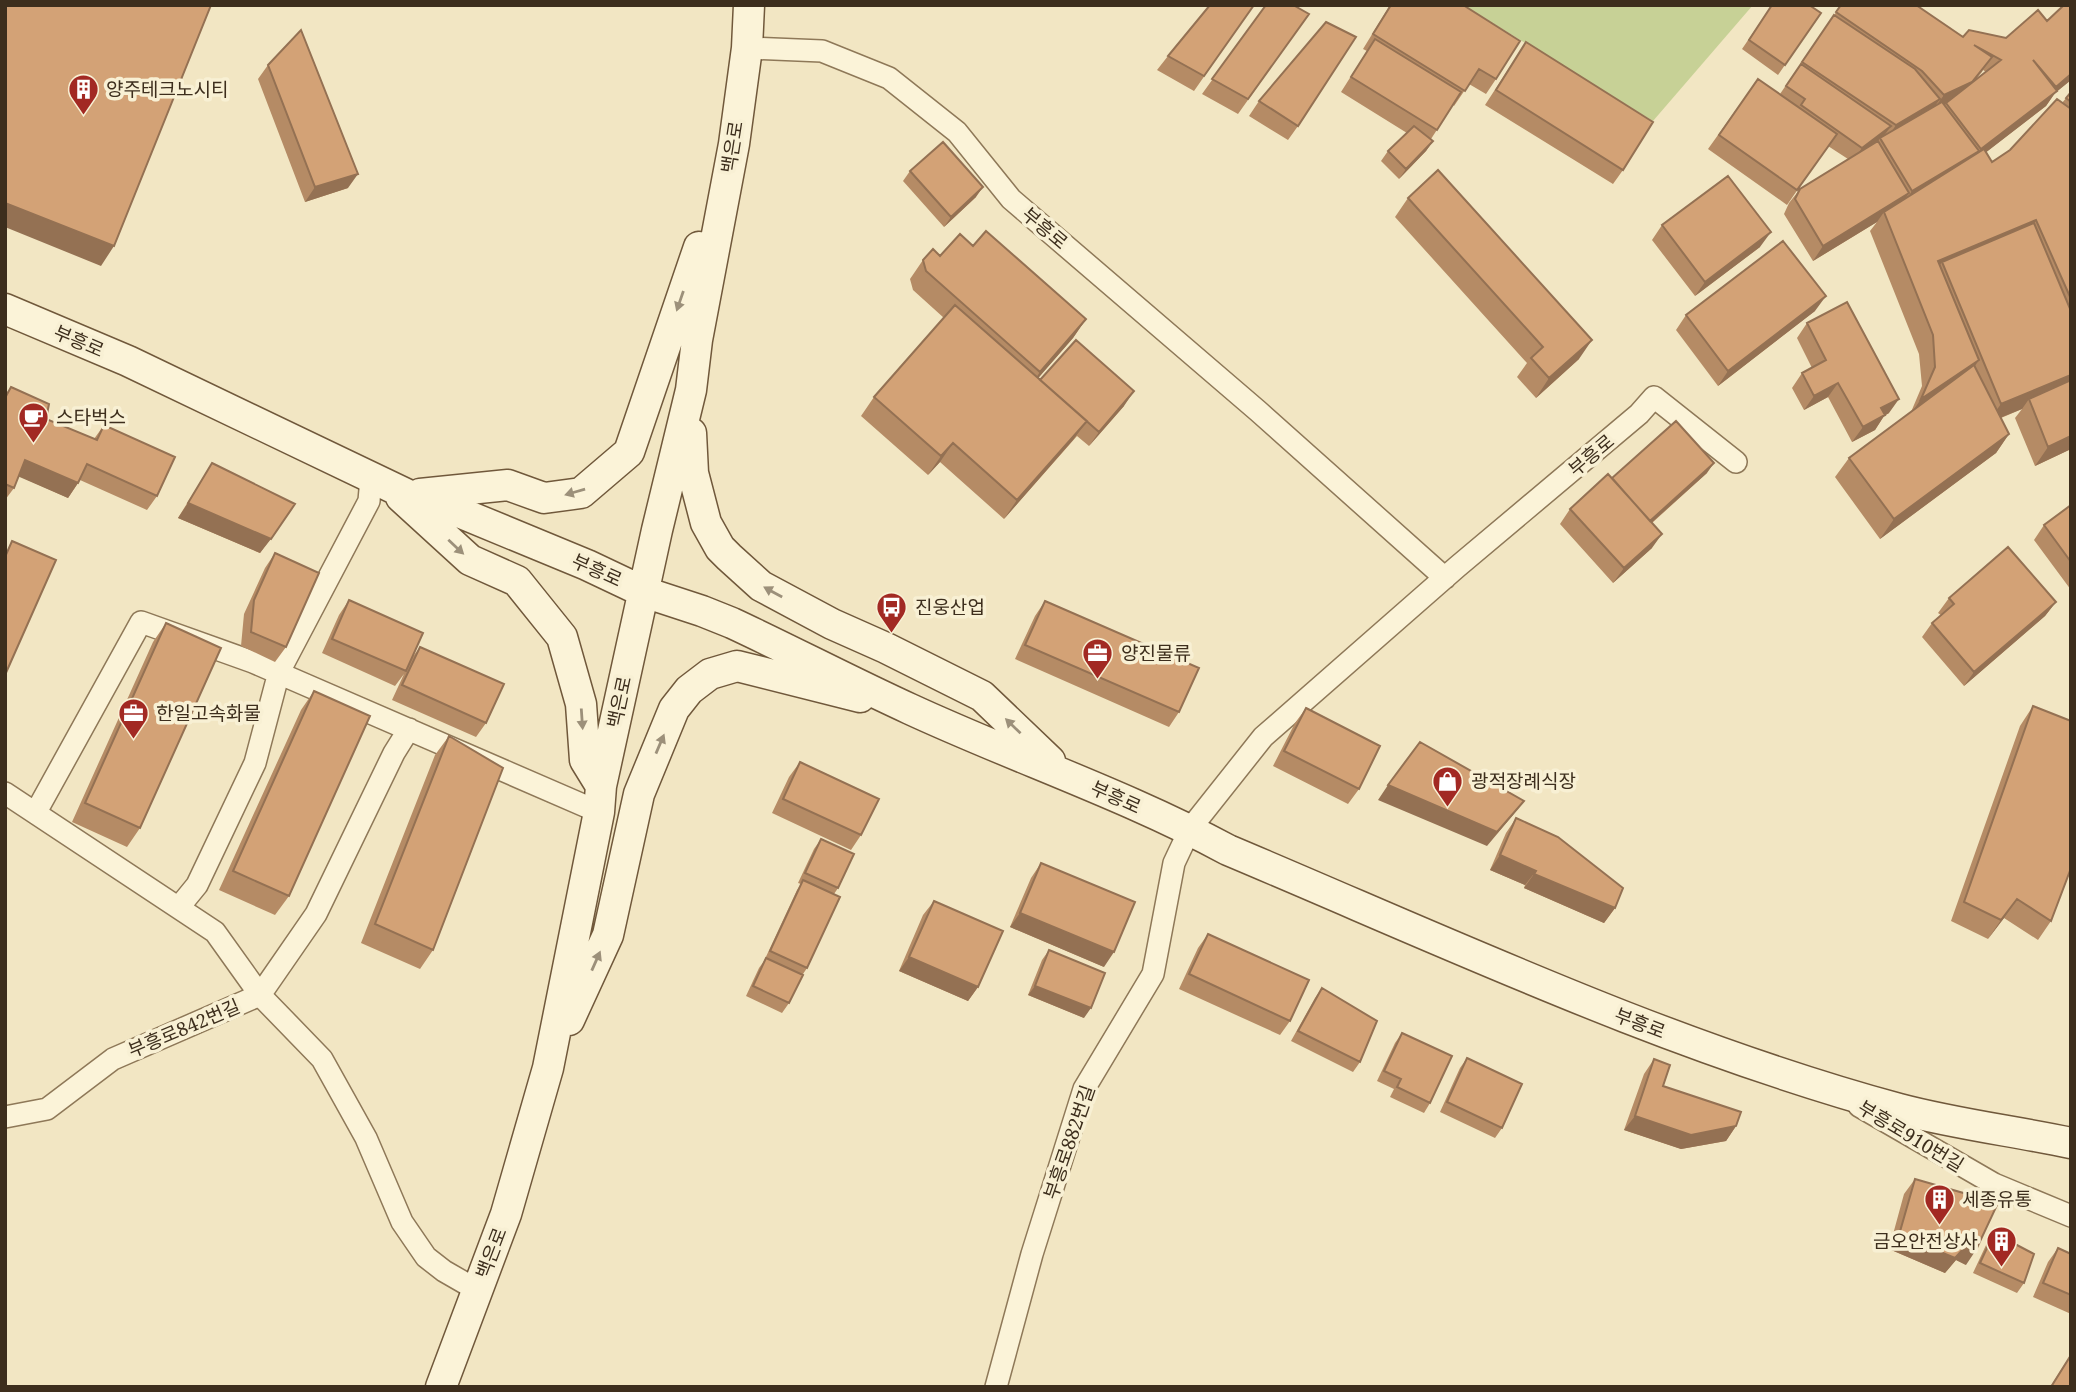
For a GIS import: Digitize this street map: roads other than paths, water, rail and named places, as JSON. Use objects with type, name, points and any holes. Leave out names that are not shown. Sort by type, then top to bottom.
[{"type":"main road","name":"백은로","points":[[441,1387],[506,1214],[548,1068],[600,799],[691,390],[697,340],[734,144],[747,48],[749,5]]},
{"type":"main road","points":[[389,486],[508,485],[544,498],[581,493],[629,452],[734,144]]},
{"type":"main road","name":"부흥로","points":[[5,309],[128,361],[389,486],[474,518],[644,592],[732,623],[911,709],[1062,773],[1190,830],[1228,850],[1636,1022],[1900,1109],[2071,1143]]},
{"type":"main road","points":[[691,390],[693,473],[706,523],[720,548],[761,586],[832,624],[982,696],[1062,773]]},
{"type":"main road","points":[[389,486],[470,560],[517,581],[562,637],[581,704],[585,760],[600,799]]},
{"type":"main road","points":[[732,623],[832,624]]},
{"type":"main road","points":[[548,1068],[608,935],[639,794],[674,709],[689,690],[710,674],[737,666],[911,709]]},
{"type":"street","name":"부흥로","points":[[747,48],[822,51],[890,78],[957,132],[1011,199],[1258,411],[1445,578]]},
{"type":"street","name":"부흥로","points":[[1190,830],[1263,737],[1639,414],[1654,397],[1736,462]]},
{"type":"street","points":[[179,907],[197,885],[256,763],[279,673],[369,501],[389,486]]},
{"type":"street","points":[[36,812],[141,622],[279,673],[409,729],[600,799]]},
{"type":"street","points":[[409,729],[394,753],[316,914],[260,995],[323,1059],[366,1138],[402,1222],[426,1256],[444,1271],[477,1290]]},
{"type":"street","name":"부흥로842번길","points":[[5,793],[215,932],[260,995],[113,1059],[47,1109],[5,1117]]},
{"type":"street","name":"부흥로882번길","points":[[996,1387],[1032,1254],[1084,1089],[1153,974],[1174,863],[1190,830]]},
{"type":"street","name":"부흥로910번길","points":[[1828,1087],[1994,1184],[2071,1216]]},
{"type":"place","name":"양주테크노시티","points":[[83,116]]},
{"type":"place","name":"스타벅스","points":[[33,444]]},
{"type":"place","name":"진웅산업","points":[[892,634]]},
{"type":"place","name":"양진물류","points":[[1098,680]]},
{"type":"place","name":"한일고속화물","points":[[133,740]]},
{"type":"place","name":"광적장례식장","points":[[1448,808]]},
{"type":"place","name":"세종유통","points":[[1939,1226]]},
{"type":"place","name":"금오안전상사","points":[[2001,1268]]}]
